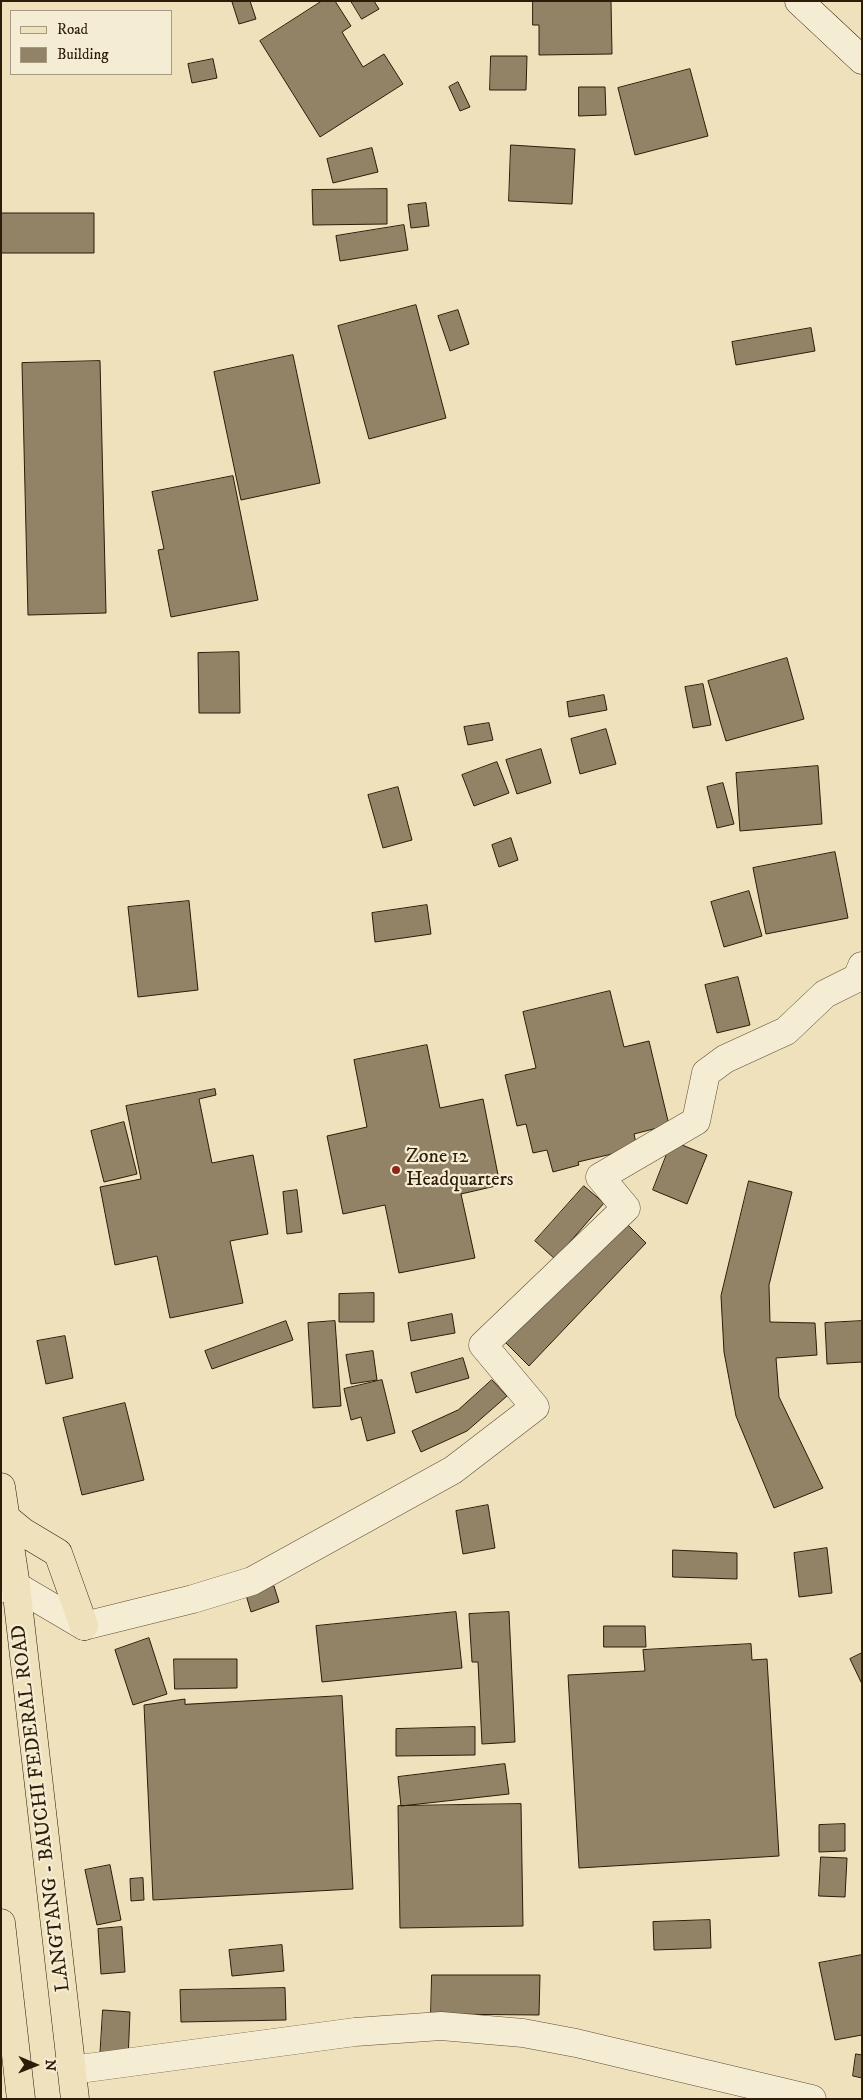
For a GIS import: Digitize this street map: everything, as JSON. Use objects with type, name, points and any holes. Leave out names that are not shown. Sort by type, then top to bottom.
[{"type":"main road","name":"LANGTANG - BAUCHI FEDERAL ROAD","points":[[1,1487],[6,1518],[8,1587],[75,2099]]},
{"type":"main road","points":[[6,1518],[23,1532],[58,1553],[84,1626]]},
{"type":"main road","points":[[1,1924],[21,2099]]},
{"type":"street","points":[[799,1],[862,60]]},
{"type":"street","points":[[8,1587],[84,1626],[193,1599],[252,1581],[453,1470],[535,1407],[484,1346],[626,1208],[600,1177],[696,1121],[706,1072],[725,1058],[786,1031],[825,994],[857,978],[862,966]]},
{"type":"street","points":[[72,2070],[355,2032],[441,2026],[523,2034],[576,2042],[812,2099]]},
{"type":"building","points":[[250,1],[256,19],[239,24],[232,2]]},
{"type":"building","points":[[322,1],[335,1],[351,26],[342,32],[363,67],[384,54],[403,84],[320,137],[260,41]]},
{"type":"building","points":[[351,1],[374,1],[379,9],[362,19]]},
{"type":"building","points":[[533,1],[611,1],[612,54],[539,55],[539,25],[533,25]]},
{"type":"building","points":[[491,56],[527,56],[526,90],[490,90]]},
{"type":"building","points":[[213,59],[217,78],[192,83],[188,64]]},
{"type":"building","points":[[690,69],[708,136],[635,155],[618,88]]},
{"type":"building","points":[[458,82],[470,107],[460,111],[449,87]]},
{"type":"building","points":[[579,87],[605,87],[606,115],[579,116]]},
{"type":"building","points":[[511,145],[575,149],[572,204],[509,201]]},
{"type":"building","points":[[372,148],[378,172],[333,183],[327,159]]},
{"type":"building","points":[[387,189],[387,224],[313,225],[312,190]]},
{"type":"building","points":[[426,203],[429,226],[411,228],[408,205]]},
{"type":"building","points":[[1,213],[94,213],[94,253],[1,253]]},
{"type":"building","points":[[404,225],[408,250],[340,261],[336,236]]},
{"type":"building","points":[[416,305],[446,418],[369,439],[338,326]]},
{"type":"building","points":[[458,310],[469,344],[450,351],[438,316]]},
{"type":"building","points":[[811,328],[815,351],[736,365],[732,342]]},
{"type":"building","points":[[293,355],[320,483],[241,500],[214,372]]},
{"type":"building","points":[[100,361],[106,613],[28,615],[22,363]]},
{"type":"building","points":[[233,476],[258,600],[171,617],[158,550],[164,549],[152,492]]},
{"type":"building","points":[[239,652],[240,713],[199,713],[198,653]]},
{"type":"building","points":[[787,658],[804,719],[726,741],[708,681]]},
{"type":"building","points":[[703,684],[711,725],[693,728],[685,687]]},
{"type":"building","points":[[604,695],[607,710],[569,717],[567,702]]},
{"type":"building","points":[[489,723],[493,740],[468,745],[464,727]]},
{"type":"building","points":[[606,729],[616,764],[580,774],[571,739]]},
{"type":"building","points":[[541,749],[551,783],[517,794],[506,760]]},
{"type":"building","points":[[497,762],[509,793],[474,806],[462,775]]},
{"type":"building","points":[[818,766],[822,824],[740,831],[736,773]]},
{"type":"building","points":[[723,783],[734,824],[717,828],[707,787]]},
{"type":"building","points":[[398,787],[412,840],[383,848],[368,795]]},
{"type":"building","points":[[511,838],[518,860],[499,867],[492,845]]},
{"type":"building","points":[[835,852],[848,918],[766,934],[753,868]]},
{"type":"building","points":[[749,891],[762,936],[724,947],[711,902]]},
{"type":"building","points":[[189,901],[198,990],[138,997],[128,907]]},
{"type":"building","points":[[427,905],[431,934],[375,942],[372,913]]},
{"type":"building","points":[[738,977],[750,1025],[717,1033],[705,985]]},
{"type":"building","points":[[610,991],[624,1047],[649,1041],[669,1125],[634,1134],[637,1148],[578,1162],[579,1165],[553,1172],[547,1150],[533,1153],[526,1124],[517,1126],[505,1075],[536,1068],[523,1012]]},
{"type":"building","points":[[427,1045],[440,1108],[483,1099],[500,1185],[461,1194],[475,1258],[399,1273],[385,1205],[343,1214],[327,1136],[367,1127],[354,1060]]},
{"type":"building","points":[[215,1089],[216,1095],[199,1099],[212,1163],[253,1155],[268,1234],[230,1241],[243,1303],[170,1318],[157,1256],[115,1265],[100,1187],[141,1179],[126,1106]]},
{"type":"building","points":[[124,1122],[137,1174],[104,1182],[91,1131]]},
{"type":"building","points":[[672,1141],[707,1155],[687,1204],[653,1190]]},
{"type":"building","points":[[749,1181],[792,1192],[769,1285],[770,1322],[815,1323],[817,1355],[776,1358],[779,1397],[823,1488],[774,1508],[736,1416],[724,1352],[721,1296]]},
{"type":"building","points":[[584,1186],[604,1203],[555,1259],[535,1241]]},
{"type":"building","points":[[297,1190],[302,1232],[287,1234],[283,1192]]},
{"type":"building","points":[[623,1220],[646,1243],[529,1366],[506,1343]]},
{"type":"building","points":[[374,1293],[374,1322],[339,1322],[339,1294]]},
{"type":"building","points":[[452,1314],[455,1333],[411,1341],[408,1323]]},
{"type":"building","points":[[286,1321],[293,1340],[212,1369],[205,1351]]},
{"type":"building","points":[[335,1321],[341,1406],[313,1408],[308,1323]]},
{"type":"building","points":[[862,1321],[862,1362],[827,1364],[825,1323]]},
{"type":"building","points":[[65,1336],[73,1378],[46,1384],[37,1341]]},
{"type":"building","points":[[373,1351],[377,1380],[351,1384],[346,1355]]},
{"type":"building","points":[[463,1358],[469,1378],[416,1393],[411,1373]]},
{"type":"building","points":[[382,1380],[395,1433],[367,1441],[361,1417],[351,1420],[344,1389]]},
{"type":"building","points":[[492,1380],[507,1396],[467,1431],[421,1452],[412,1431],[458,1410]]},
{"type":"building","points":[[125,1403],[144,1480],[82,1495],[63,1418]]},
{"type":"building","points":[[488,1505],[495,1548],[463,1554],[456,1511]]},
{"type":"building","points":[[827,1548],[832,1593],[799,1597],[794,1553]]},
{"type":"building","points":[[673,1550],[737,1553],[737,1579],[673,1577]]},
{"type":"building","points":[[274,1586],[279,1602],[251,1612],[246,1595]]},
{"type":"building","points":[[456,1612],[462,1668],[322,1682],[316,1626]]},
{"type":"building","points":[[509,1612],[515,1742],[482,1744],[478,1662],[472,1662],[469,1614]]},
{"type":"building","points":[[604,1626],[645,1626],[646,1647],[604,1647]]},
{"type":"building","points":[[149,1638],[167,1694],[133,1705],[115,1650]]},
{"type":"building","points":[[751,1644],[752,1660],[767,1659],[779,1856],[579,1868],[568,1675],[645,1671],[643,1650]]},
{"type":"building","points":[[862,1653],[862,1684],[850,1659]]},
{"type":"building","points":[[174,1659],[237,1659],[237,1688],[175,1689]]},
{"type":"building","points":[[342,1696],[353,1889],[153,1900],[144,1705],[185,1699],[185,1704]]},
{"type":"building","points":[[475,1727],[475,1755],[396,1756],[396,1729]]},
{"type":"building","points":[[505,1764],[509,1794],[401,1806],[398,1777]]},
{"type":"building","points":[[521,1804],[523,1926],[400,1928],[398,1806]]},
{"type":"building","points":[[845,1824],[845,1851],[819,1852],[819,1825]]},
{"type":"building","points":[[821,1857],[847,1858],[845,1897],[819,1896]]},
{"type":"building","points":[[110,1865],[121,1920],[97,1925],[85,1870]]},
{"type":"building","points":[[143,1878],[144,1900],[131,1901],[130,1879]]},
{"type":"building","points":[[710,1920],[711,1948],[654,1950],[653,1922]]},
{"type":"building","points":[[122,1927],[125,1972],[101,1974],[98,1929]]},
{"type":"building","points":[[282,1945],[284,1971],[232,1976],[229,1950]]},
{"type":"building","points":[[862,1955],[862,2035],[835,2040],[819,1963]]},
{"type":"building","points":[[432,1975],[540,1975],[539,2015],[431,2014]]},
{"type":"building","points":[[285,1988],[286,2020],[181,2022],[180,1990]]},
{"type":"building","points":[[103,2010],[130,2012],[128,2061],[100,2059]]},
{"type":"building","points":[[856,2054],[862,2055],[862,2078],[853,2076]]},
{"type":"place","name":"Zone 12 Headquarters","points":[[396,1170]]}]
